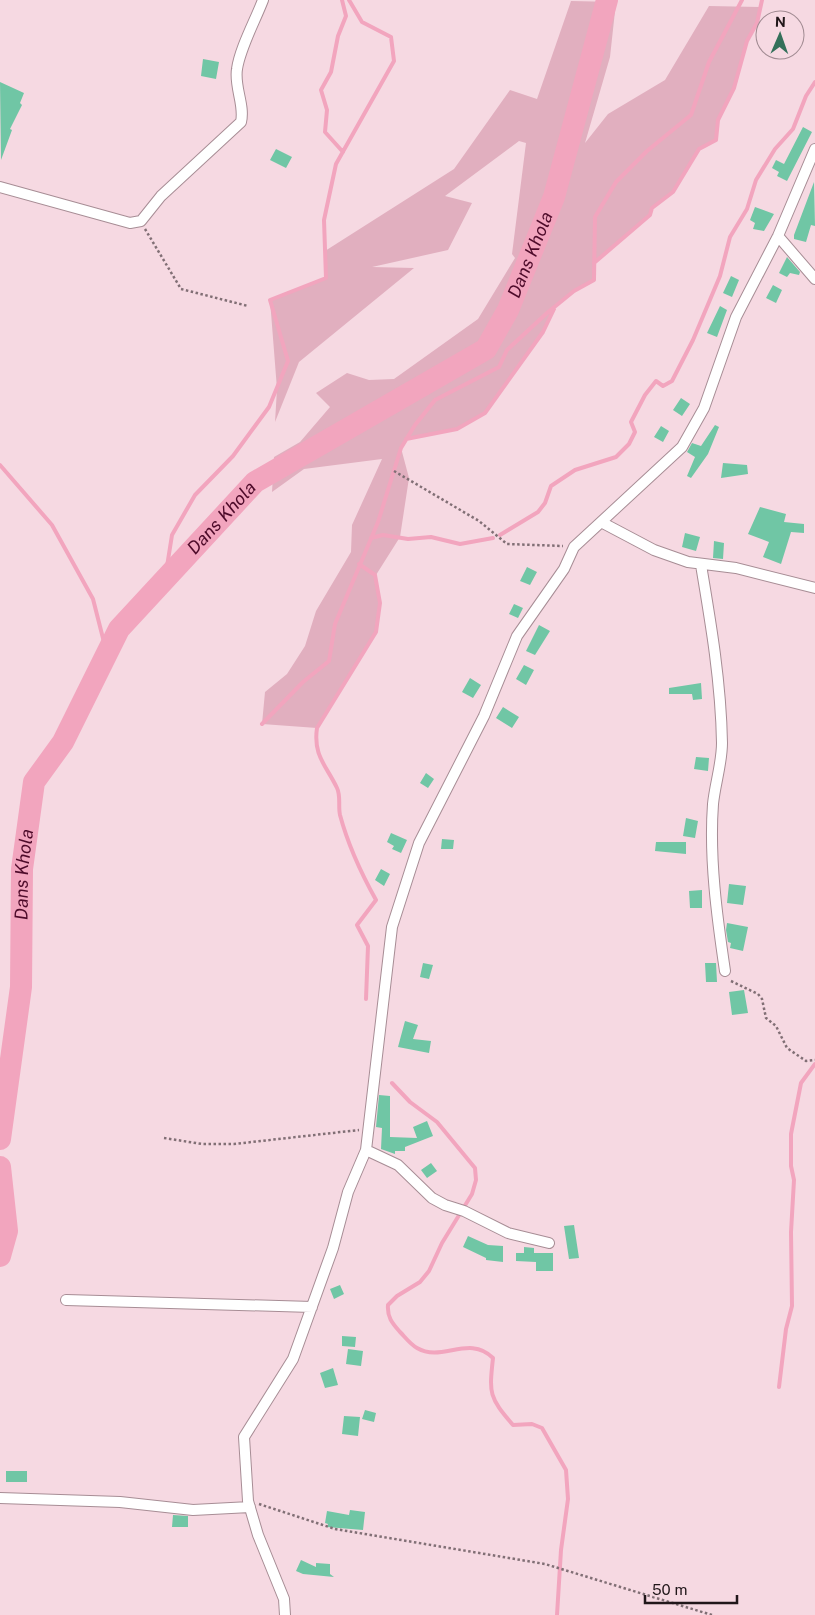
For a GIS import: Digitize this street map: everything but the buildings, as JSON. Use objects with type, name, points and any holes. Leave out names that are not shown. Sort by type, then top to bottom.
[{"type":"street","points":[[0,186],[130,223],[141,222],[162,196],[241,122],[242,115],[237,91],[237,69],[263,0]]},
{"type":"street","points":[[285,1615],[284,1599],[258,1535],[249,1504],[244,1437],[293,1359],[312,1307],[348,1192],[366,1150],[392,927],[419,843],[484,716],[517,636],[564,569],[574,547],[682,447],[704,408],[736,317],[778,236],[815,149]]},
{"type":"street","points":[[778,236],[815,279]]},
{"type":"street","points":[[601,522],[654,550],[701,565],[736,568],[815,588]]},
{"type":"street","points":[[701,565],[714,639],[722,745],[713,804],[718,918],[724,971]]},
{"type":"street","points":[[366,1150],[398,1165],[425,1192],[445,1205],[464,1211],[508,1233],[549,1243]]},
{"type":"street","points":[[66,1300],[312,1307]]},
{"type":"street","points":[[0,1498],[120,1502],[193,1510],[249,1504]]},
{"type":"path","points":[[141,222],[181,289],[248,306]]},
{"type":"path","points":[[394,471],[478,521],[507,544],[526,543],[574,547]]},
{"type":"path","points":[[724,971],[730,980],[758,994],[762,999],[766,1018],[776,1026],[788,1048],[806,1061],[815,1060]]},
{"type":"path","points":[[164,1138],[202,1144],[234,1144],[368,1130]]},
{"type":"path","points":[[249,1504],[335,1529],[545,1564],[712,1615]]},
{"type":"shaded area","points":[[571,1],[616,2],[610,57],[585,143],[608,114],[665,80],[709,6],[760,7],[759,10],[755,10],[755,27],[747,41],[734,88],[718,120],[716,140],[699,149],[673,192],[652,208],[650,215],[594,263],[594,280],[574,291],[555,307],[543,332],[485,413],[457,429],[406,439],[401,448],[409,478],[400,537],[376,575],[380,603],[376,632],[317,728],[262,724],[265,692],[287,674],[305,646],[316,611],[351,552],[352,525],[382,459],[304,469],[272,492],[274,457],[300,442],[330,407],[316,393],[347,373],[369,380],[394,379],[478,319],[515,258],[512,254],[526,143],[519,141],[445,196],[472,203],[448,250],[372,267],[414,268],[299,362],[275,422],[277,389],[270,300],[326,278],[325,251],[454,169],[510,90],[537,99]]},
{"type":"waterway","points":[[342,0],[346,16],[338,36],[331,72],[321,90],[327,110],[325,132],[343,152]]},
{"type":"waterway","points":[[165,579],[172,535],[195,495],[233,456],[269,407],[288,361],[270,300],[326,278],[324,220],[336,164],[394,61],[391,37],[362,22],[349,0]]},
{"type":"waterway","name":"Dans Khola","points":[[0,1139],[21,987],[22,869],[34,782],[63,742],[119,629],[255,482],[486,349],[508,310],[554,197],[607,0]]},
{"type":"waterway","points":[[262,724],[303,682],[329,661],[335,624],[378,522],[401,448],[415,425],[435,400],[499,367],[507,350],[547,313],[574,291],[594,280],[595,217],[616,182],[647,151],[691,115],[709,62],[742,0]]},
{"type":"waterway","points":[[594,263],[650,215],[652,208],[673,192],[699,149],[716,140],[718,120],[734,88],[747,41],[757,23],[762,0]]},
{"type":"waterway","points":[[500,535],[538,512],[545,503],[551,486],[575,470],[616,457],[629,444],[635,432],[631,422],[645,395],[656,381],[663,386],[672,381],[693,340],[720,276],[730,237],[747,209],[756,180],[775,149],[793,129],[806,96],[815,82]]},
{"type":"waterway","points":[[406,439],[457,429],[485,413],[543,332],[554,309]]},
{"type":"waterway","points":[[0,465],[52,525],[93,599],[107,654]]},
{"type":"waterway","points":[[371,538],[383,535],[408,539],[431,537],[460,544],[493,538]]},
{"type":"waterway","points":[[359,564],[375,575],[380,603],[376,632],[317,728],[316,738],[321,760],[338,791],[340,815],[351,848],[376,900],[357,925],[368,946],[366,999]]},
{"type":"waterway","points":[[779,1387],[786,1329],[792,1306],[791,1232],[794,1180],[791,1166],[791,1134],[801,1083],[815,1064]]},
{"type":"waterway","points":[[392,1083],[410,1102],[437,1122],[475,1168],[476,1180],[472,1194],[442,1243],[429,1271],[420,1282],[397,1296],[388,1305],[389,1316],[392,1323],[410,1342],[426,1352],[436,1353],[475,1348],[484,1351],[493,1358],[491,1388],[499,1408],[513,1425],[532,1424],[542,1428],[566,1470],[568,1499],[561,1550],[557,1615]]},
{"type":"waterway","name":"Dans Khola","points":[[0,1167],[7,1231],[0,1256]]}]
